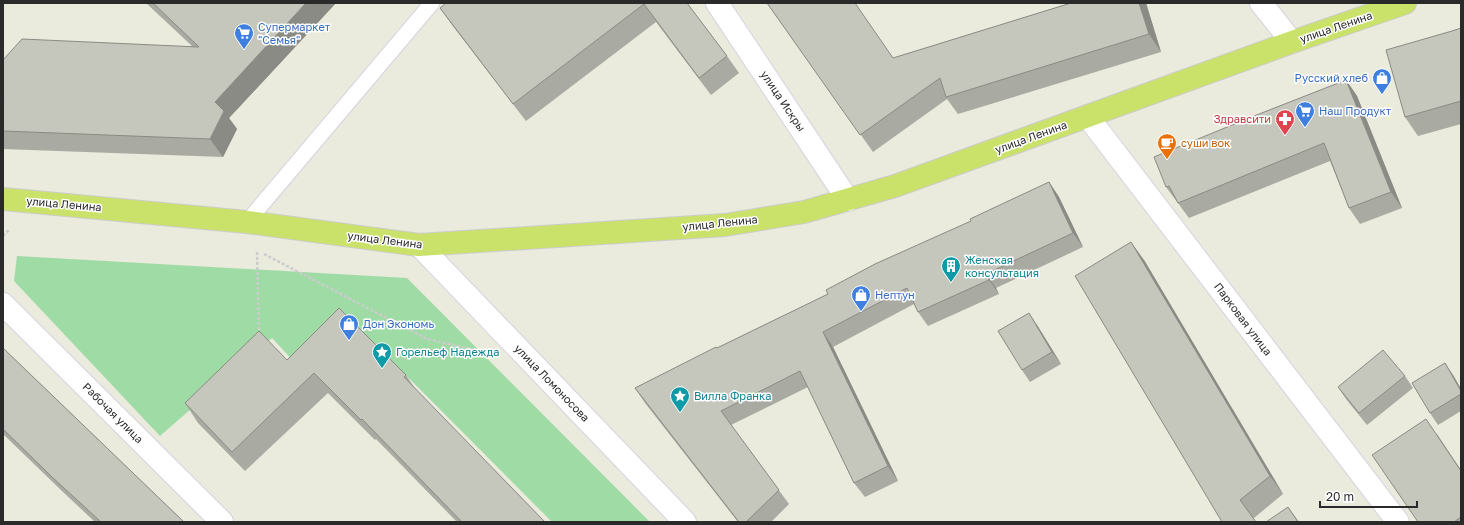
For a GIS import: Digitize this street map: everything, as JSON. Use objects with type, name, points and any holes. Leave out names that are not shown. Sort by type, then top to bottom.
[{"type":"main road","name":"улица Ленина","points":[[3,199],[247,222],[419,245],[725,225],[804,212],[895,186],[1292,42],[1405,3]]},
{"type":"street","name":"улица Искры","points":[[717,3],[848,200]]},
{"type":"street","points":[[1261,3],[1292,42]]},
{"type":"street","name":"Парковая улица","points":[[1088,117],[1398,522]]},
{"type":"street","name":"улица Ломоносова","points":[[419,245],[685,522]]},
{"type":"street","name":"Рабочая улица","points":[[3,304],[222,522]]},
{"type":"lane","points":[[247,222],[432,3]]},
{"type":"path","points":[[3,236],[8,229],[16,230]]},
{"type":"path","points":[[250,250],[265,252]]},
{"type":"path","points":[[257,251],[259,333]]},
{"type":"path","points":[[257,251],[427,340],[488,352]]},
{"type":"green space","points":[[17,256],[407,278],[650,522],[552,522],[347,316],[297,365],[272,338],[160,436],[14,281]]},
{"type":"building","points":[[153,3],[306,3],[215,102],[224,111],[210,139],[3,131],[3,60],[22,39],[199,47]]},
{"type":"building","points":[[446,3],[687,3],[727,56],[699,78],[644,4],[513,104],[440,8]]},
{"type":"building","points":[[767,3],[855,3],[893,58],[1071,3],[1139,3],[1149,34],[946,97],[940,78],[860,135]]},
{"type":"building","points":[[1461,28],[1461,101],[1405,117],[1386,50]]},
{"type":"building","points":[[1346,80],[1391,192],[1349,208],[1324,143],[1178,203],[1169,186],[1166,187],[1154,157]]},
{"type":"building","points":[[1049,182],[1073,233],[986,274],[989,280],[918,312],[907,288],[823,332],[888,466],[854,483],[800,371],[721,411],[779,490],[746,522],[739,522],[635,388],[716,347],[717,348],[828,294],[826,290],[875,264],[971,221],[970,219]]},
{"type":"building","points":[[1131,242],[1270,476],[1240,500],[1256,522],[1222,522],[1075,276]]},
{"type":"building","points":[[339,308],[406,375],[404,377],[545,522],[462,522],[362,419],[361,420],[314,373],[232,452],[185,403],[259,331],[287,360]]},
{"type":"building","points":[[1029,313],[1052,352],[1022,370],[998,331]]},
{"type":"building","points":[[3,348],[184,522],[101,522],[52,477],[3,429]]},
{"type":"building","points":[[1383,350],[1405,376],[1359,413],[1338,387]]},
{"type":"building","points":[[1445,363],[1461,391],[1461,394],[1430,413],[1412,383]]},
{"type":"building","points":[[1426,419],[1461,471],[1461,517],[1454,522],[1418,522],[1372,455]]},
{"type":"building","points":[[1288,507],[1298,522],[1266,522]]},
{"type":"place","name":"Супермаркет \"Семья\"","points":[[244,50]]},
{"type":"place","name":"Русский хлеб","points":[[1382,95]]},
{"type":"place","name":"Наш Продукт","points":[[1305,128]]},
{"type":"place","name":"Здравсити","points":[[1285,136]]},
{"type":"place","name":"суши вок","points":[[1167,160]]},
{"type":"place","name":"Женская консультация","points":[[951,283]]},
{"type":"place","name":"Нептун","points":[[861,312]]},
{"type":"place","name":"Дон Экономь","points":[[349,341]]},
{"type":"place","name":"Горельеф Надежда","points":[[382,369]]},
{"type":"place","name":"Вилла Франка","points":[[680,413]]}]
